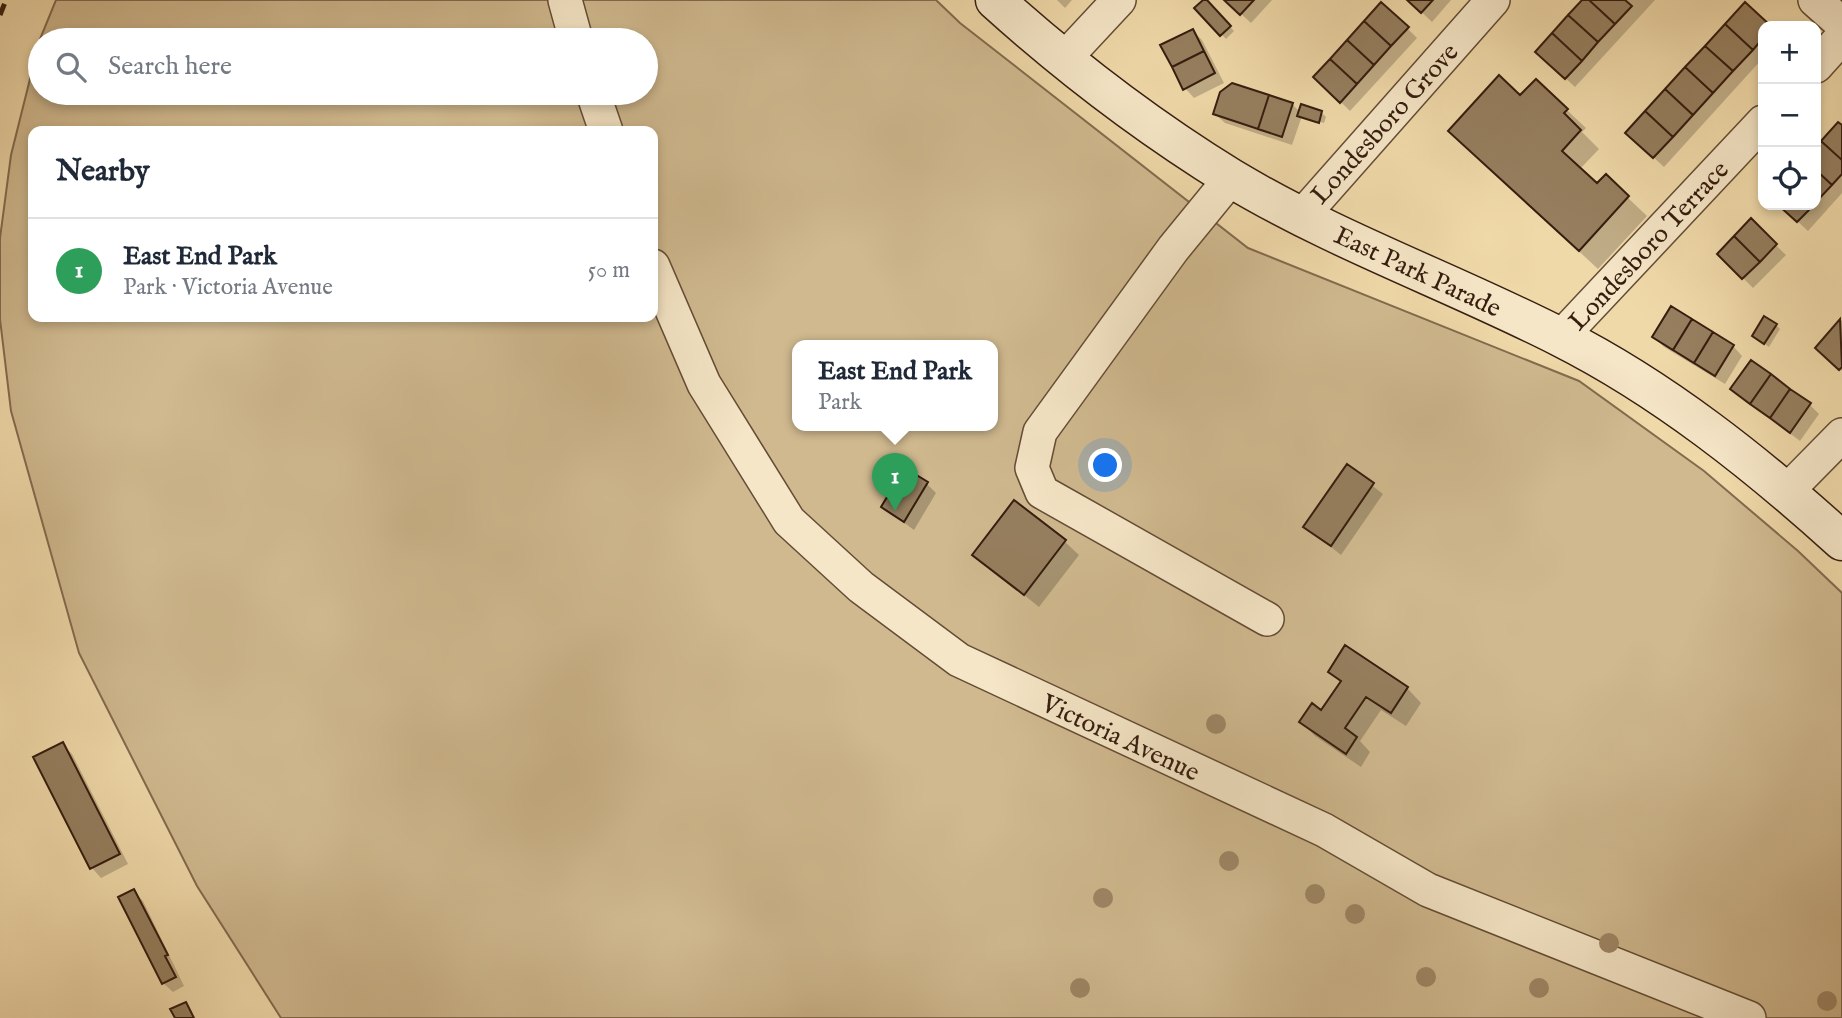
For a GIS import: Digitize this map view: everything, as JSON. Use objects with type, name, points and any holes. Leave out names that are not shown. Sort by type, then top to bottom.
[{"type":"street","points":[[565,0],[573,28]]},
{"type":"street","name":"East Park Parade","points":[[995,0],[1064,59],[1231,178],[1302,216],[1561,337],[1644,387],[1787,491],[1842,541]]},
{"type":"street","points":[[1064,59],[1119,0]]},
{"type":"street","name":"Londesboro Grove","points":[[1302,216],[1493,0]]},
{"type":"street","points":[[1815,0],[1842,24]]},
{"type":"street","points":[[1821,60],[1842,37]]},
{"type":"street","points":[[597,105],[604,126]]},
{"type":"street","name":"Londesboro Terrace","points":[[1561,337],[1758,127]]},
{"type":"street","points":[[1231,178],[1173,250],[1040,432],[1032,468],[1042,492],[1267,619]]},
{"type":"street","name":"Victoria Avenue","points":[[658,278],[704,384],[789,521],[862,587],[959,660],[1324,830],[1429,890],[1749,1018]]},
{"type":"street","points":[[1787,491],[1842,435]]},
{"type":"shaded area","points":[[56,0],[936,0],[960,23],[1248,248],[1579,381],[1704,471],[1798,551],[1842,593],[1842,1018],[281,1018],[197,886],[79,653],[11,411],[0,319],[0,238],[11,155],[28,87],[28,105],[658,105],[658,28],[45,28]]},
{"type":"building","points":[[1207,0],[1231,26],[1220,36],[1194,8]]},
{"type":"building","points":[[1224,0],[1254,0],[1240,15]]},
{"type":"building","points":[[1407,0],[1433,0],[1421,13]]},
{"type":"building","points":[[1582,0],[1589,0],[1615,24],[1598,42],[1568,15]]},
{"type":"building","points":[[1589,0],[1625,0],[1632,6],[1615,24]]},
{"type":"building","points":[[1381,2],[1409,27],[1391,46],[1364,21]]},
{"type":"building","points":[[1745,2],[1766,21],[1758,21],[1758,44],[1753,50],[1725,24]]},
{"type":"building","points":[[1568,15],[1598,42],[1582,61],[1552,33]]},
{"type":"building","points":[[1364,21],[1391,46],[1374,65],[1347,40]]},
{"type":"building","points":[[1725,24],[1753,50],[1733,71],[1705,46]]},
{"type":"building","points":[[1193,29],[1204,51],[1172,67],[1160,45]]},
{"type":"building","points":[[1552,33],[1582,61],[1565,79],[1535,52]]},
{"type":"building","points":[[1347,40],[1374,65],[1357,84],[1330,59]]},
{"type":"building","points":[[1705,46],[1733,71],[1713,93],[1685,67]]},
{"type":"building","points":[[1204,51],[1215,73],[1183,90],[1172,67]]},
{"type":"building","points":[[1330,59],[1357,84],[1340,103],[1313,77]]},
{"type":"building","points":[[1685,67],[1713,93],[1693,115],[1665,89]]},
{"type":"building","points":[[1499,75],[1520,95],[1536,79],[1568,109],[1564,113],[1581,130],[1562,151],[1597,183],[1606,174],[1629,196],[1579,251],[1448,131]]},
{"type":"building","points":[[1232,83],[1269,95],[1258,129],[1213,114],[1220,92]]},
{"type":"building","points":[[1665,89],[1693,115],[1673,137],[1645,111]]},
{"type":"building","points":[[1269,95],[1293,103],[1282,137],[1258,129]]},
{"type":"building","points":[[1301,104],[1322,111],[1319,123],[1297,116]]},
{"type":"building","points":[[1645,111],[1673,137],[1653,158],[1625,133]]},
{"type":"building","points":[[1838,122],[1842,125],[1842,160],[1821,141]]},
{"type":"building","points":[[1821,141],[1842,160],[1842,174],[1832,185],[1821,175]]},
{"type":"building","points":[[1821,175],[1832,185],[1821,197]]},
{"type":"building","points":[[1784,210],[1809,210],[1797,222]]},
{"type":"building","points":[[1751,218],[1777,244],[1760,262],[1734,236]]},
{"type":"building","points":[[1734,236],[1760,262],[1742,279],[1717,254]]},
{"type":"building","points":[[1671,306],[1692,319],[1673,350],[1652,337]]},
{"type":"building","points":[[1764,316],[1777,324],[1764,344],[1752,336]]},
{"type":"building","points":[[1692,319],[1713,332],[1694,363],[1673,350]]},
{"type":"building","points":[[1840,319],[1842,367],[1839,370],[1815,348]]},
{"type":"building","points":[[1713,332],[1734,345],[1715,376],[1694,363]]},
{"type":"building","points":[[1751,360],[1771,374],[1750,404],[1730,389]]},
{"type":"building","points":[[1771,374],[1790,389],[1770,418],[1750,404]]},
{"type":"building","points":[[1790,389],[1811,403],[1790,433],[1770,418]]},
{"type":"building","points":[[1347,464],[1374,483],[1331,546],[1303,527]]},
{"type":"building","points":[[900,465],[928,482],[904,522],[881,507],[893,487],[888,484]]},
{"type":"building","points":[[1014,500],[1066,540],[1024,595],[972,555]]},
{"type":"building","points":[[1345,645],[1408,687],[1391,713],[1366,697],[1345,728],[1357,737],[1346,754],[1299,722],[1312,703],[1321,710],[1341,681],[1328,672]]},
{"type":"building","points":[[63,742],[120,854],[90,869],[33,757]]},
{"type":"building","points":[[134,889],[168,955],[165,956],[176,977],[162,984],[118,897]]},
{"type":"building","points":[[186,1002],[194,1018],[175,1018],[170,1009]]},
{"type":"railway","points":[[0,15],[6,0]]},
{"type":"place","name":"East End Park","points":[[895,511]]}]
